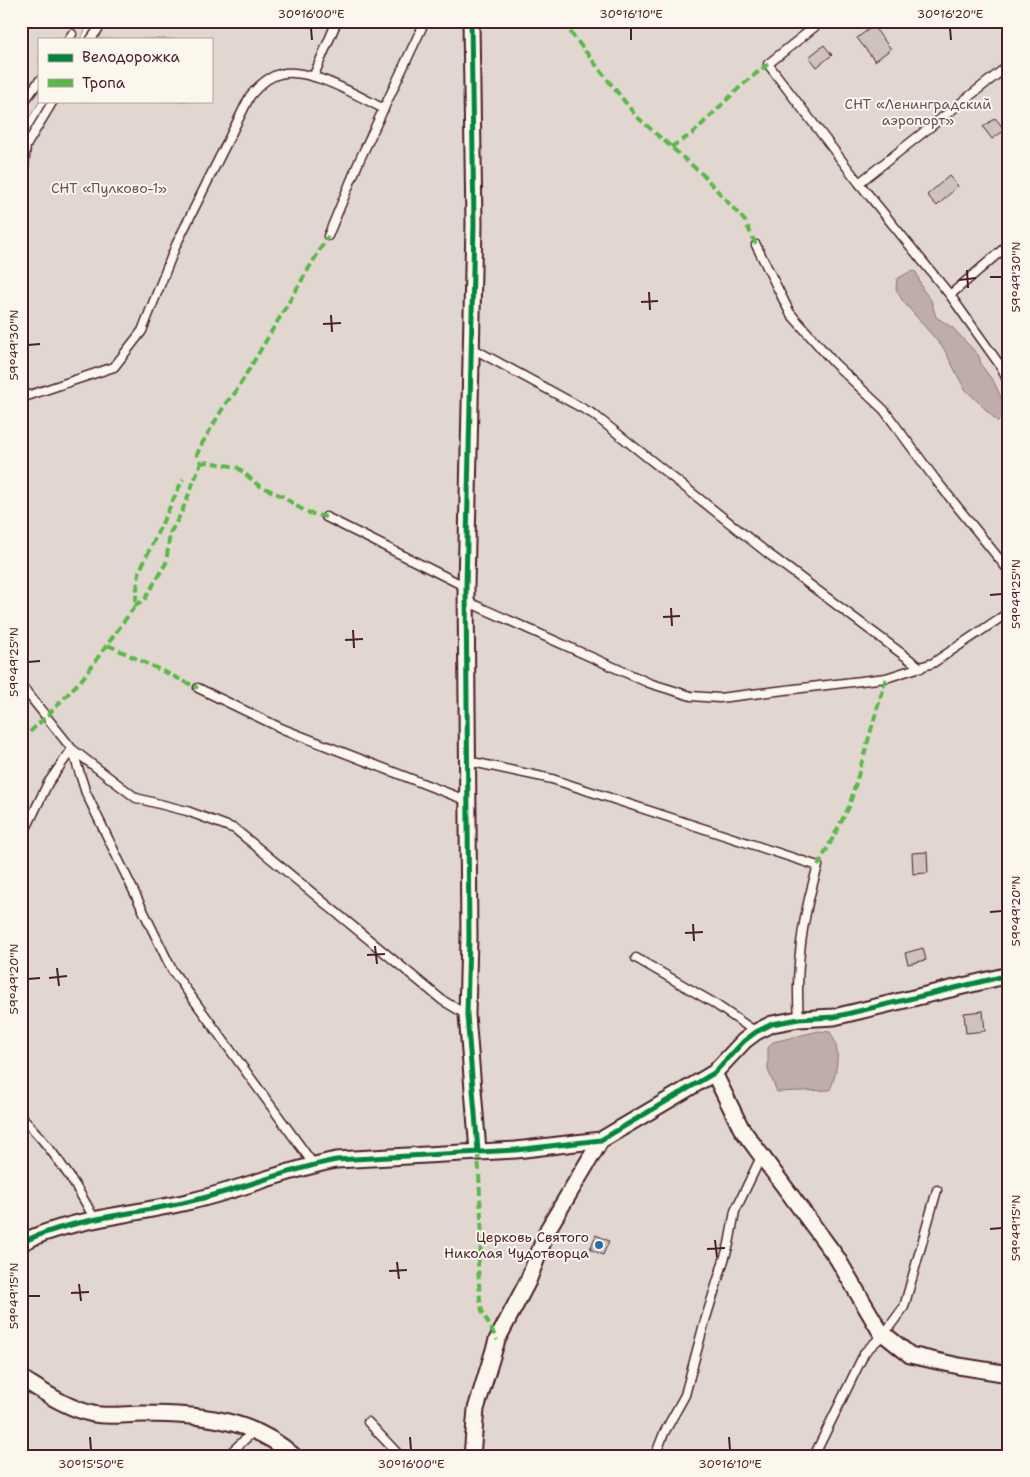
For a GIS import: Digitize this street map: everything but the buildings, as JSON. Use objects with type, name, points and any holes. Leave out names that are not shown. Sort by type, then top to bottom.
[{"type":"street","points":[[471,21],[474,224],[466,594],[470,937],[466,1015],[478,1152]]},
{"type":"street","points":[[21,1243],[95,1220],[185,1202],[336,1160],[516,1150],[601,1140],[714,1073],[756,1032],[772,1024],[799,1019],[834,1017],[1009,975]]},
{"type":"street","points":[[714,1073],[741,1128],[837,1258],[884,1334],[910,1355],[959,1366],[1009,1374]]},
{"type":"street","points":[[472,1456],[476,1408],[497,1340],[528,1281],[548,1230],[601,1140]]},
{"type":"street","points":[[21,1378],[66,1405],[94,1414],[177,1414],[218,1419],[255,1430],[285,1448],[294,1456]]},
{"type":"lane","points":[[92,38],[104,21]]},
{"type":"lane","points":[[314,75],[337,21]]},
{"type":"lane","points":[[328,236],[425,21]]},
{"type":"lane","points":[[822,21],[768,64],[859,183],[950,296],[1002,368],[1009,386]]},
{"type":"lane","points":[[859,183],[1009,65]]},
{"type":"lane","points":[[21,398],[114,367],[142,330],[176,246],[250,96],[263,82],[276,74],[314,75],[384,109]]},
{"type":"lane","points":[[21,106],[38,82]]},
{"type":"lane","points":[[21,195],[26,146],[52,102]]},
{"type":"lane","points":[[950,296],[1009,244]]},
{"type":"lane","points":[[756,245],[790,313],[834,363],[884,410],[935,479],[1009,571]]},
{"type":"lane","points":[[470,347],[593,414],[770,555],[921,668]]},
{"type":"lane","points":[[326,517],[466,594],[649,683],[691,696],[719,698],[886,678],[933,663],[1009,612]]},
{"type":"lane","points":[[21,685],[72,749],[136,798],[187,811],[236,828],[442,1000],[466,1015]]},
{"type":"lane","points":[[198,688],[283,730],[468,801]]},
{"type":"lane","points":[[21,839],[48,783],[72,749]]},
{"type":"lane","points":[[72,749],[86,793],[172,970],[314,1165]]},
{"type":"lane","points":[[468,761],[552,778],[818,866],[807,901],[798,953],[796,987],[799,1019]]},
{"type":"lane","points":[[636,958],[712,1002],[756,1032]]},
{"type":"lane","points":[[21,1117],[69,1174],[95,1220]]},
{"type":"lane","points":[[655,1456],[664,1433],[685,1395],[704,1324],[729,1244],[735,1211],[761,1157]]},
{"type":"lane","points":[[814,1456],[865,1352],[884,1334],[904,1307],[937,1190]]},
{"type":"lane","points":[[368,1422],[400,1456]]},
{"type":"lane","points":[[227,1456],[255,1430]]},
{"type":"green space","points":[[21,21],[91,21],[81,38],[38,38],[39,102],[21,130]]},
{"type":"green space","points":[[104,21],[1009,21],[1009,1456],[21,1456],[21,195],[26,146],[52,102],[212,102],[212,38],[92,38]]},
{"type":"shaded area","points":[[911,271],[916,272],[923,290],[931,300],[936,317],[953,328],[979,356],[981,365],[994,382],[1001,397],[1005,415],[998,422],[964,388],[944,349],[902,300],[896,289],[897,279]]},
{"type":"shaded area","points":[[819,1031],[830,1032],[836,1046],[835,1076],[830,1090],[777,1092],[768,1070],[768,1048],[773,1042]]},
{"type":"marked path","points":[[565,21],[571,33],[636,116],[703,175],[745,221],[756,245]]},
{"type":"marked path","points":[[671,147],[692,134],[742,85],[768,64]]},
{"type":"marked path","points":[[135,606],[145,599],[166,563],[170,533],[181,514],[201,463],[197,455],[200,447],[226,403],[235,393],[328,236]]},
{"type":"marked path","points":[[201,463],[208,462],[237,467],[258,485],[282,496],[309,513],[326,517]]},
{"type":"marked path","points":[[21,740],[83,678],[135,606],[139,572],[183,479]]},
{"type":"marked path","points":[[108,645],[198,688]]},
{"type":"marked path","points":[[818,866],[849,807],[886,678]]},
{"type":"marked path","points":[[478,1151],[482,1240],[478,1265],[480,1300],[482,1311],[497,1340]]},
{"type":"cycle path","points":[[471,21],[474,224],[466,587],[469,937],[467,1015],[478,1151]]},
{"type":"cycle path","points":[[21,1243],[59,1228],[206,1197],[298,1169],[336,1160],[516,1150],[601,1140],[714,1073],[744,1041],[772,1024],[799,1019],[834,1017],[1009,975]]},
{"type":"place","name":"Церковь Святого Николая Чудотворца","points":[[599,1245]]},
{"type":"park label","name":"СНТ «Ленинградский аэропорт»","points":[[918,112]]},
{"type":"park label","name":"СНТ «Пулково-1»","points":[[109,188]]}]
